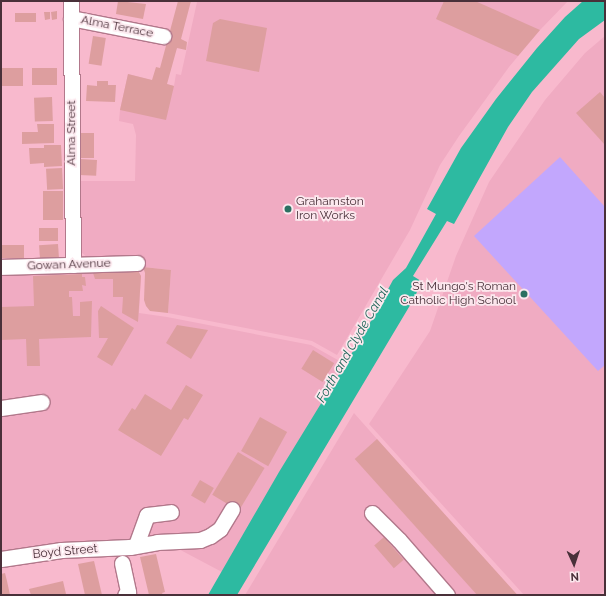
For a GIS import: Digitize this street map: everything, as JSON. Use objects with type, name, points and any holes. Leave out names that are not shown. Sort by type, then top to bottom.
[{"type":"street","name":"Alma Street","points":[[71,1],[73,265]]},
{"type":"street","name":"Alma Terrace","points":[[71,18],[163,36]]},
{"type":"street","name":"Gowan Avenue","points":[[1,267],[137,263]]},
{"type":"street","points":[[1,408],[42,402]]},
{"type":"street","name":"Boyd Street","points":[[1,559],[61,550],[200,540],[210,536],[220,529],[232,509]]},
{"type":"street","points":[[133,546],[147,515],[171,512]]},
{"type":"street","points":[[372,513],[399,540],[447,595]]},
{"type":"street","points":[[122,563],[128,592],[126,595]]},
{"type":"shaded area","points":[[192,1],[568,1],[540,30],[509,67],[440,165],[410,230],[337,355],[312,341],[168,313],[171,270],[143,267],[142,257],[88,258],[80,251],[81,181],[135,181],[136,135],[133,124],[119,121],[128,74],[174,86],[176,74],[181,75],[197,2]]},
{"type":"shaded area","points":[[583,1],[605,1],[605,20],[579,39],[532,92],[508,127],[454,224],[447,221],[413,276],[421,281],[415,297],[237,595],[208,595],[279,472],[366,330],[393,280],[406,268],[436,214],[427,209],[461,148],[496,99],[537,48],[565,17]]},
{"type":"shaded area","name":"St Mungo's Roman Catholic High School","points":[[605,36],[605,590],[599,595],[524,595],[369,424],[430,331],[456,256],[489,182],[545,100],[585,53]]},
{"type":"shaded area","points":[[560,157],[605,207],[605,365],[598,371],[474,236]]},
{"type":"shaded area","points":[[1,267],[137,269],[141,276],[139,313],[311,345],[345,364],[222,572],[171,545],[144,553],[62,556],[1,564]]},
{"type":"shaded area","points":[[354,413],[377,439],[517,595],[245,595]]},
{"type":"building","points":[[118,1],[146,4],[143,19],[116,14]]},
{"type":"building","points":[[178,1],[191,1],[181,39],[187,42],[186,50],[177,48],[167,84],[174,86],[166,120],[120,110],[128,74],[152,80],[156,67],[160,68]]},
{"type":"building","points":[[444,1],[475,1],[540,30],[518,56],[436,19]]},
{"type":"building","points":[[57,11],[57,19],[52,20],[51,12]]},
{"type":"building","points":[[44,12],[50,12],[50,19],[45,20]]},
{"type":"building","points":[[15,13],[36,13],[36,22],[15,22]]},
{"type":"building","points":[[220,19],[267,28],[259,72],[206,61],[213,23]]},
{"type":"building","points":[[93,36],[106,38],[101,66],[89,64]]},
{"type":"building","points":[[2,68],[23,68],[23,86],[2,86]]},
{"type":"building","points":[[32,68],[57,68],[57,85],[32,85]]},
{"type":"building","points":[[97,81],[108,81],[108,85],[116,85],[115,102],[86,101],[87,85],[97,86]]},
{"type":"building","points":[[600,92],[605,98],[605,145],[576,113]]},
{"type":"building","points":[[52,97],[53,121],[35,122],[34,98]]},
{"type":"building","points":[[37,124],[54,124],[54,143],[22,144],[22,132],[38,132]]},
{"type":"building","points":[[80,133],[94,133],[94,158],[80,158]]},
{"type":"building","points":[[44,145],[61,145],[62,166],[44,167],[44,163],[30,164],[29,148],[44,148]]},
{"type":"building","points":[[80,159],[97,160],[96,176],[79,175]]},
{"type":"building","points":[[62,168],[63,189],[47,190],[46,169]]},
{"type":"building","points":[[43,191],[63,191],[63,220],[43,220]]},
{"type":"building","points":[[39,228],[58,228],[58,241],[39,241]]},
{"type":"building","points":[[58,244],[59,257],[40,258],[39,245]]},
{"type":"building","points":[[2,245],[24,245],[24,258],[2,258]]},
{"type":"building","points":[[91,267],[137,269],[141,276],[138,322],[122,313],[123,297],[113,297],[113,279],[95,279]]},
{"type":"building","points":[[143,267],[171,270],[168,313],[150,311],[146,306],[144,300],[145,273]]},
{"type":"building","points":[[82,274],[82,277],[85,277],[86,286],[82,285],[83,291],[69,291],[69,297],[72,297],[73,316],[80,316],[80,302],[92,301],[91,337],[39,339],[40,366],[27,366],[26,339],[1,340],[1,307],[34,306],[33,276]]},
{"type":"building","points":[[101,306],[134,328],[112,366],[97,357],[108,338],[99,338],[98,311]]},
{"type":"building","points":[[177,325],[208,330],[191,359],[166,343]]},
{"type":"building","points":[[313,350],[334,363],[323,382],[301,369]]},
{"type":"building","points":[[186,385],[203,395],[188,420],[184,418],[161,456],[118,430],[132,408],[135,410],[145,394],[171,410]]},
{"type":"building","points":[[260,417],[287,432],[268,466],[241,451]]},
{"type":"building","points":[[377,439],[517,595],[477,595],[355,459]]},
{"type":"building","points":[[238,452],[265,468],[239,511],[212,495]]},
{"type":"building","points":[[200,480],[214,488],[205,504],[191,496]]},
{"type":"building","points":[[384,537],[404,560],[394,568],[374,546]]},
{"type":"building","points":[[156,554],[165,592],[162,593],[163,595],[149,595],[140,557]]},
{"type":"building","points":[[94,561],[102,595],[85,595],[78,564]]},
{"type":"building","points":[[5,573],[10,595],[1,595],[1,574]]},
{"type":"building","points":[[63,581],[66,594],[31,595],[29,589]]},
{"type":"place","name":"Grahamston Iron Works","points":[[288,209]]},
{"type":"place","name":"St Mungo's Roman Catholic High School","points":[[524,294]]},
{"type":"water label","name":"Forth and Clyde Canal","points":[[353,345]]}]
